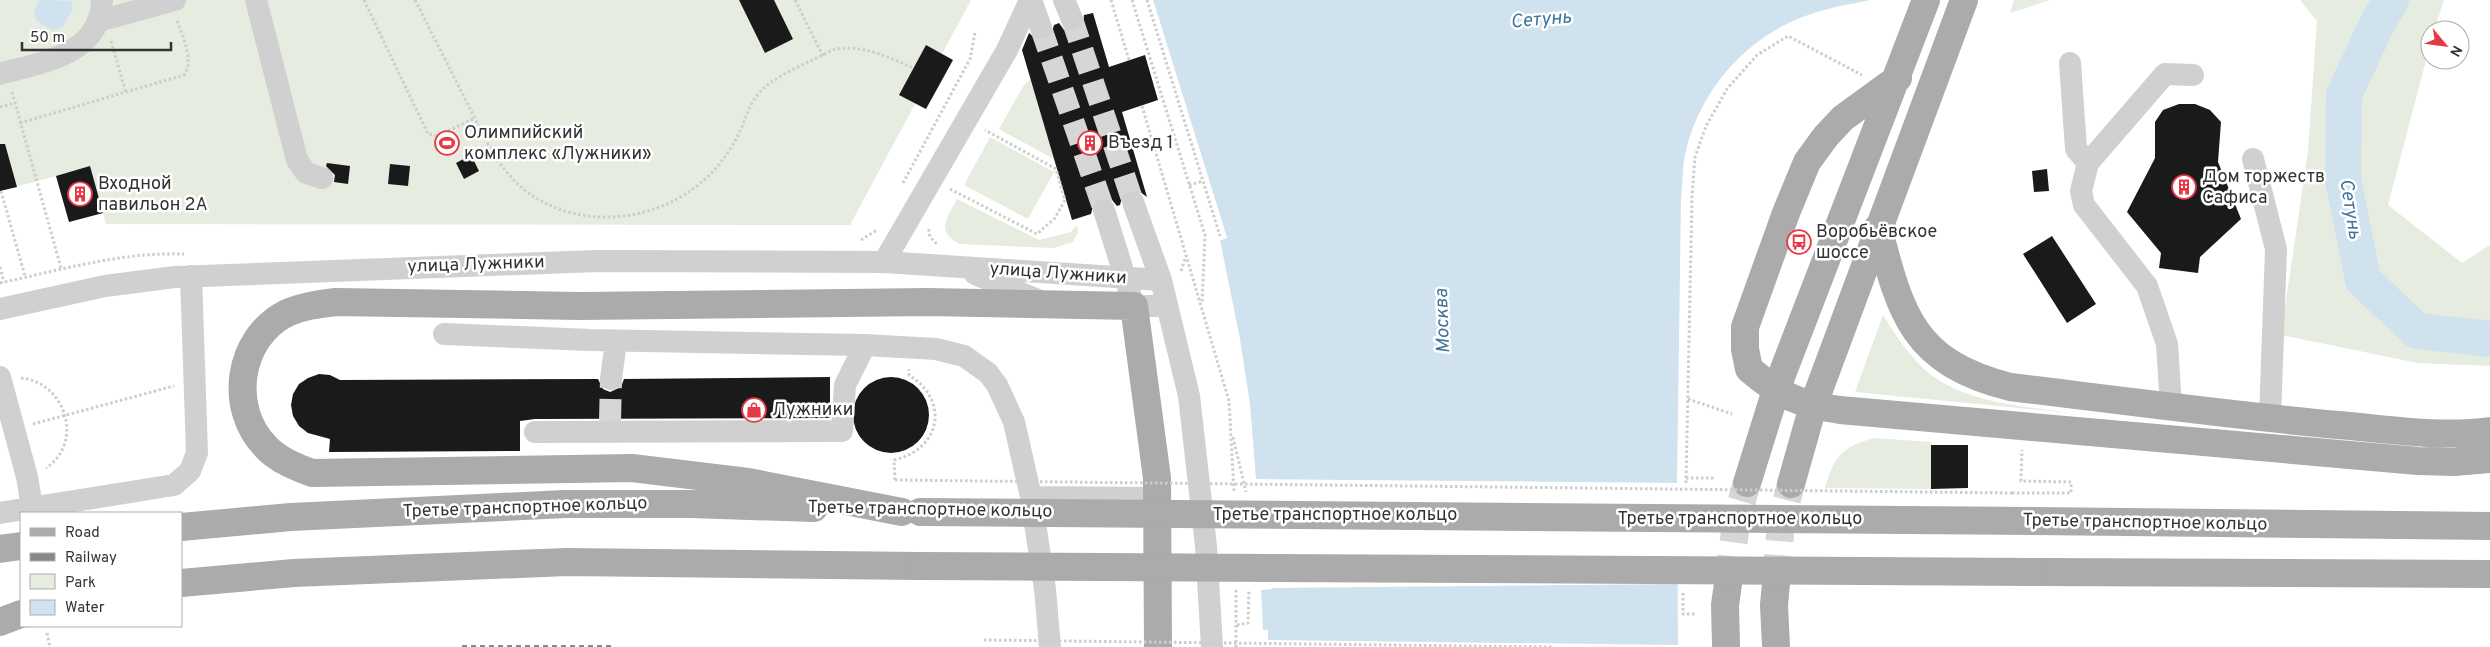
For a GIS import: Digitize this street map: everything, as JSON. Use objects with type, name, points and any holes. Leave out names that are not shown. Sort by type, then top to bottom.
[{"type":"main road","points":[[1747,483],[1776,390],[1898,78],[1926,0]]},
{"type":"main road","points":[[1791,484],[1813,406],[1960,10]]},
{"type":"main road","points":[[1898,78],[1843,118],[1826,136],[1807,162],[1786,213],[1745,327],[1749,369],[1776,390],[1794,400],[1813,406],[1849,411],[2418,461],[2454,462],[2490,459]]},
{"type":"main road","points":[[1878,227],[1900,304],[1918,333],[1937,356],[1956,368],[1980,379],[2010,387],[2270,418],[2422,432],[2456,434],[2490,431]]},
{"type":"main road","points":[[902,512],[748,482],[632,468],[312,473],[279,458],[266,448],[252,431],[246,417],[241,386],[249,355],[265,330],[286,314],[302,308],[336,302],[580,306],[928,302],[1134,306],[1158,498],[1158,647]]},
{"type":"main road","name":"Третье транспортное кольцо","points":[[182,527],[291,517],[566,504],[691,504],[902,512],[2490,526]]},
{"type":"main road","points":[[0,549],[20,546]]},
{"type":"main road","points":[[182,583],[294,573],[567,562],[919,566],[2490,574]]},
{"type":"main road","points":[[1726,594],[1726,645]]},
{"type":"main road","points":[[1775,594],[1776,646]]},
{"type":"main road","points":[[0,610],[20,606]]},
{"type":"main road","points":[[0,622],[20,614]]},
{"type":"street","points":[[0,74],[65,56],[82,45],[102,13],[174,0]]},
{"type":"street","points":[[256,0],[297,160],[306,173],[322,178]]},
{"type":"street","points":[[1030,0],[1041,28]]},
{"type":"street","points":[[884,262],[1007,50],[1030,0]]},
{"type":"street","points":[[2070,63],[2076,149],[2088,163]]},
{"type":"street","points":[[2171,407],[2167,344],[2147,286],[2084,205],[2081,191],[2088,163],[2165,74],[2193,75]]},
{"type":"street","points":[[2253,159],[2276,249],[2270,418]]},
{"type":"street","points":[[1133,202],[1161,280],[1189,396],[1206,546],[1212,647]]},
{"type":"street","points":[[1104,210],[1134,306],[1167,306]]},
{"type":"street","name":"улица Лужники","points":[[0,309],[105,286],[190,276],[597,261],[884,262],[1161,280]]},
{"type":"street","name":"улица Лужники","points":[[956,266],[1050,305]]},
{"type":"street","points":[[0,513],[32,511],[174,485],[183,479],[194,464],[197,453],[190,276]]},
{"type":"street","points":[[444,334],[616,341],[865,345],[951,351],[976,363],[988,373],[1004,399],[1014,422],[1031,497],[1045,589],[1050,647]]},
{"type":"street","points":[[611,379],[616,341]]},
{"type":"street","points":[[535,432],[610,426],[842,431],[845,385],[865,345]]},
{"type":"street","points":[[0,379],[27,477],[32,511]]},
{"type":"street","points":[[1031,497],[1158,498]]},
{"type":"path","points":[[20,123],[179,78],[187,71],[189,61],[174,0]]},
{"type":"path","points":[[364,0],[428,134],[437,136],[475,118]]},
{"type":"path","points":[[416,0],[475,118],[502,167],[520,187],[538,200],[566,212],[597,217],[629,216],[668,204],[699,184],[727,154],[741,130],[754,100],[764,88],[823,56],[839,49],[851,48],[882,55],[913,68]]},
{"type":"path","points":[[795,0],[823,56]]},
{"type":"path","points":[[1111,0],[1129,60]]},
{"type":"path","points":[[1132,0],[1158,91],[1205,235],[1202,307]]},
{"type":"path","points":[[1147,0],[1220,236]]},
{"type":"path","points":[[102,13],[126,93]]},
{"type":"path","points":[[901,186],[970,59],[975,33]]},
{"type":"path","points":[[1686,483],[1692,197],[1695,157],[1706,126],[1727,89],[1745,69],[1758,55],[1788,36],[1858,73]]},
{"type":"path","points":[[0,107],[15,103],[60,268]]},
{"type":"path","points":[[1142,106],[1229,401],[1234,498]]},
{"type":"path","points":[[950,189],[1038,234],[1055,218],[1065,200],[1056,169],[982,128]]},
{"type":"path","points":[[1189,185],[1203,181]]},
{"type":"path","points":[[1,191],[25,276]]},
{"type":"path","points":[[855,242],[868,237],[880,225]]},
{"type":"path","points":[[0,267],[2,282],[60,268],[135,256],[187,254]]},
{"type":"path","points":[[909,375],[921,383],[930,395],[935,408],[935,423],[930,437],[921,448],[908,456],[894,460],[896,480],[2071,493],[2072,482],[2021,481],[2022,443]]},
{"type":"path","points":[[0,379],[16,378],[38,382],[53,393],[66,415],[66,437],[58,457],[39,473],[27,477]]},
{"type":"path","points":[[14,429],[194,380]]},
{"type":"path","points":[[1688,399],[1732,414]]},
{"type":"path","points":[[1686,478],[1714,478]]},
{"type":"path","points":[[1684,584],[1683,614],[1696,614]]},
{"type":"path","points":[[1236,588],[1236,647]]},
{"type":"path","points":[[1237,625],[1248,623],[1249,609]]},
{"type":"path","points":[[47,633],[50,647]]},
{"type":"path","points":[[984,640],[1552,647]]},
{"type":"green space","name":"Олимпийский комплекс «Лужники»","points":[[0,0],[971,0],[942,54],[953,60],[926,109],[915,104],[850,225],[106,224],[103,213],[69,222],[56,176],[0,191]]},
{"type":"green space","points":[[2014,0],[2050,0],[2010,13]]},
{"type":"green space","points":[[2300,0],[2444,0],[2437,20],[2420,20],[2420,70],[2423,70],[2388,205],[2462,263],[2490,245],[2490,366],[2418,363],[2281,335],[2308,151],[2317,21]]},
{"type":"green space","points":[[1031,79],[1059,162],[999,129],[1024,85]]},
{"type":"green space","points":[[990,137],[1054,172],[1028,219],[964,185]]},
{"type":"green space","points":[[957,199],[1039,240],[1071,232],[1077,225],[1078,232],[1073,242],[1054,248],[960,244],[948,235],[945,229],[947,218]]},
{"type":"green space","points":[[1883,315],[1901,342],[1922,367],[1937,379],[1954,388],[1992,401],[2071,413],[1855,392]]},
{"type":"green space","points":[[1874,438],[1931,442],[1931,489],[1825,488],[1832,468],[1841,454],[1854,445]]},
{"type":"water","points":[[40,0],[71,1],[73,10],[62,27],[53,31],[36,20],[34,10]]},
{"type":"water","name":"Москва","points":[[1153,0],[1870,0],[1814,13],[1790,22],[1768,34],[1748,49],[1715,86],[1702,108],[1692,131],[1684,160],[1681,197],[1677,483],[1678,647],[1268,647],[1268,630],[1263,630],[1261,590],[1272,589],[1268,492],[1257,492],[1250,404],[1240,339],[1220,240],[1227,238]]},
{"type":"pier","points":[[1151,0],[1153,0],[1227,238],[1218,241],[1224,237]]},
{"type":"pier","points":[[1254,479],[1680,483],[1680,584],[1259,588],[1269,587],[1265,494],[1255,493]]},
{"type":"pier","points":[[1266,640],[1680,645],[1680,647],[1266,647]]},
{"type":"building","points":[[739,0],[774,0],[793,39],[765,53]]},
{"type":"building","name":"Въезд 1","points":[[1093,13],[1109,67],[1145,55],[1158,100],[1122,112],[1147,197],[1136,189],[1129,190],[1123,194],[1120,205],[1117,206],[1112,200],[1101,197],[1094,202],[1091,214],[1072,220],[1022,50],[1029,33],[1038,41],[1045,40],[1051,36],[1054,25],[1059,23],[1064,30],[1077,31],[1083,26],[1084,15]]},
{"type":"building","points":[[926,45],[953,60],[926,109],[899,95]]},
{"type":"building","name":"Дом торжеств Сафиса","points":[[2179,104],[2195,104],[2210,110],[2221,122],[2218,162],[2241,219],[2200,257],[2198,273],[2159,268],[2161,253],[2127,212],[2155,158],[2155,122],[2163,110]]},
{"type":"building","points":[[0,144],[5,144],[17,187],[0,191]]},
{"type":"building","points":[[471,155],[479,171],[464,179],[456,163]]},
{"type":"building","points":[[327,163],[350,166],[348,184],[334,182],[335,175],[326,166]]},
{"type":"building","points":[[390,164],[410,166],[408,186],[388,184]]},
{"type":"building","name":"Входной павильон 2A","points":[[90,166],[103,213],[69,222],[56,176]]},
{"type":"building","points":[[2047,169],[2049,191],[2034,192],[2032,171]]},
{"type":"building","points":[[2052,236],[2096,304],[2067,323],[2023,254]]},
{"type":"building","points":[[319,374],[330,375],[340,380],[598,379],[603,389],[610,392],[621,387],[624,379],[830,377],[830,418],[535,419],[520,421],[520,451],[329,452],[330,439],[308,433],[299,426],[293,416],[291,405],[293,394],[299,384]]},
{"type":"building","points":[[891,377],[906,380],[918,388],[926,400],[929,415],[926,430],[918,442],[906,450],[891,453],[876,450],[864,442],[856,430],[853,415],[856,400],[864,388],[876,380]]},
{"type":"building","points":[[1931,445],[1968,445],[1968,488],[1931,489]]},
{"type":"waterway","name":"Сетунь","points":[[2391,0],[2376,26],[2344,95],[2343,180],[2363,280],[2417,331],[2490,339]]},
{"type":"tunnel","points":[[1072,19],[1133,202]]},
{"type":"tunnel","points":[[1041,28],[1104,210]]},
{"type":"tunnel","points":[[610,421],[611,379]]},
{"type":"tunnel","points":[[1728,584],[1737,517],[1747,483]]},
{"type":"tunnel","points":[[1776,583],[1781,522],[1791,484]]},
{"type":"railway","points":[[462,647],[613,647]]},
{"type":"place","name":"Олимпийский комплекс «Лужники»","points":[[447,143]]},
{"type":"place","name":"Въезд 1","points":[[1090,143]]},
{"type":"place","name":"Дом торжеств Сафиса","points":[[2184,187]]},
{"type":"place","name":"Входной павильон 2A","points":[[80,194]]},
{"type":"place","name":"Воробьёвское шоссе","points":[[1799,242]]},
{"type":"place","name":"Лужники","points":[[754,410]]}]
